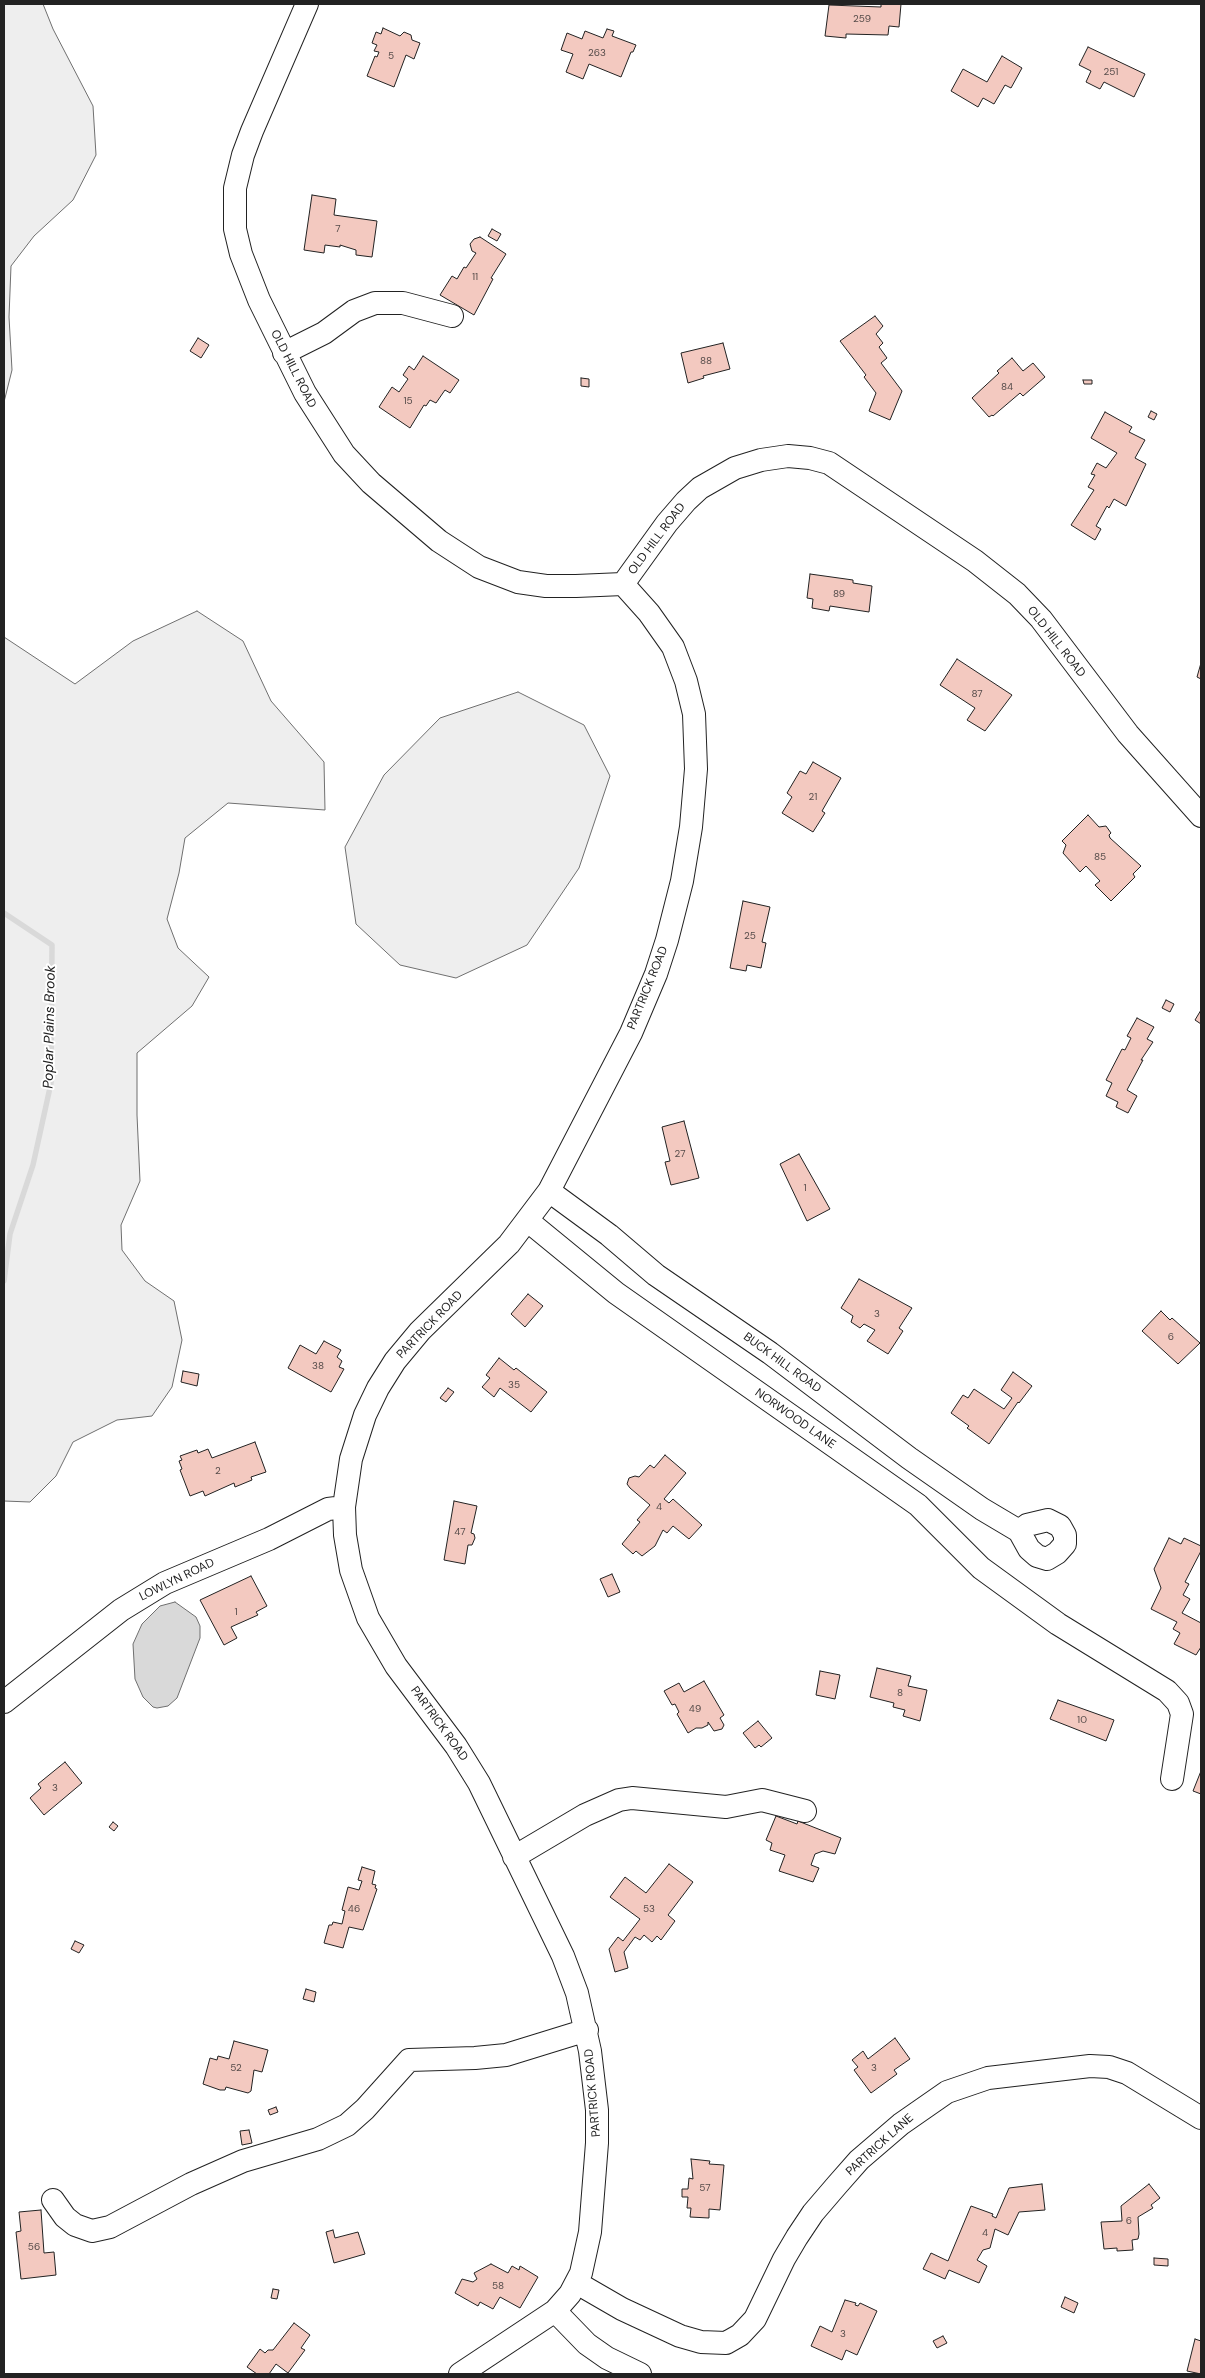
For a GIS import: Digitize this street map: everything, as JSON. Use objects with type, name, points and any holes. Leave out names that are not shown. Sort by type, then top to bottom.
[{"type":"street","name":"OLD HILL ROAD","points":[[307,4],[252,131],[239,169],[234,197],[235,229],[241,254],[259,300],[284,353],[320,418],[344,454],[371,483],[454,552],[484,570],[518,582],[568,586],[623,584],[678,509],[700,488],[715,479],[745,464],[774,457],[799,456],[829,464],[975,561],[1018,594],[1042,619],[1128,734],[1201,816]]},
{"type":"street","points":[[284,353],[324,333],[354,311],[375,303],[403,303],[452,316]]},
{"type":"street","name":"PARTRICK ROAD","points":[[460,2374],[555,2311],[577,2283],[588,2246],[597,2143],[595,2092],[587,2030],[578,1992],[563,1956],[468,1764],[396,1666],[368,1618],[351,1570],[345,1535],[344,1507],[348,1469],[358,1434],[384,1377],[420,1331],[493,1261],[528,1221],[549,1191],[631,1033],[656,974],[675,910],[691,826],[696,752],[694,714],[690,692],[678,657],[666,636],[623,584]]},
{"type":"street","name":"BUCK HILL ROAD","points":[[549,1191],[609,1235],[656,1275],[770,1353],[942,1481],[982,1509],[1019,1531]]},
{"type":"street","name":"NORWOOD LANE","points":[[528,1221],[616,1293],[918,1505],[981,1568],[1058,1624],[1167,1691],[1178,1703],[1182,1722],[1174,1755],[1172,1779]]},
{"type":"street","name":"LOWLYN ROAD","points":[[4,1702],[121,1610],[165,1583],[269,1539],[319,1513],[344,1507]]},
{"type":"street","points":[[514,1856],[597,1808],[619,1800],[632,1798],[726,1807],[762,1800],[805,1811]]},
{"type":"street","points":[[52,2200],[65,2217],[75,2225],[92,2231],[110,2227],[191,2184],[234,2165],[279,2149],[318,2139],[347,2125],[365,2109],[409,2060],[506,2055],[587,2030]]},
{"type":"street","name":"PARTRICK LANE","points":[[577,2283],[622,2309],[680,2336],[701,2342],[726,2343],[740,2335],[755,2319],[797,2237],[813,2213],[836,2185],[859,2160],[901,2124],[947,2092],[988,2078],[1090,2066],[1110,2067],[1127,2073],[1201,2118]]},
{"type":"street","points":[[555,2311],[587,2344],[607,2358],[640,2374]]},
{"type":"shaded area","points":[[4,4],[43,4],[53,29],[93,106],[96,155],[73,200],[34,236],[11,266],[9,317],[12,370],[4,402]]},
{"type":"shaded area","points":[[197,611],[243,641],[271,701],[324,762],[325,810],[228,803],[185,838],[179,873],[167,919],[178,948],[209,977],[192,1006],[137,1053],[140,1181],[121,1225],[122,1250],[145,1281],[174,1301],[182,1340],[172,1387],[152,1416],[117,1420],[73,1442],[56,1476],[30,1502],[4,1501],[4,637],[75,684],[133,641]]},
{"type":"shaded area","points":[[518,692],[584,725],[610,776],[579,868],[527,945],[456,978],[400,965],[356,924],[345,847],[384,775],[440,718]]},
{"type":"shaded area","points":[[175,1602],[196,1617],[200,1626],[200,1638],[177,1698],[168,1706],[157,1708],[153,1707],[143,1697],[135,1679],[133,1644],[142,1624],[160,1606]]},
{"type":"building","points":[[881,4],[901,4],[899,27],[889,26],[888,35],[846,34],[846,38],[825,36],[829,5],[881,7]]},
{"type":"building","points":[[383,28],[400,36],[404,32],[411,35],[412,40],[420,43],[414,59],[406,55],[394,87],[367,76],[375,56],[377,57],[379,52],[374,51],[377,45],[372,43],[376,32],[381,34]]},
{"type":"building","points":[[607,29],[614,31],[612,36],[636,45],[633,52],[631,52],[621,77],[589,64],[583,79],[566,72],[573,54],[561,50],[567,33],[582,39],[585,31],[603,38]]},
{"type":"building","points":[[1088,47],[1145,74],[1134,97],[1104,82],[1100,89],[1086,82],[1091,71],[1079,65]]},
{"type":"building","points":[[1002,56],[1022,68],[1011,88],[1005,85],[994,104],[983,98],[978,107],[951,91],[963,69],[987,82]]},
{"type":"building","points":[[312,195],[336,199],[334,215],[377,221],[372,257],[356,255],[356,250],[340,245],[340,247],[325,245],[324,253],[304,250]]},
{"type":"building","points":[[492,229],[501,234],[497,241],[488,236]]},
{"type":"building","points":[[480,237],[506,254],[491,278],[493,279],[474,315],[440,295],[452,276],[457,279],[464,267],[466,268],[476,253],[472,251],[470,244],[474,239]]},
{"type":"building","points":[[875,316],[883,326],[876,334],[883,343],[879,347],[887,358],[881,363],[902,391],[890,420],[869,411],[876,393],[864,377],[866,375],[840,341]]},
{"type":"building","points":[[198,338],[209,345],[201,358],[190,351]]},
{"type":"building","points":[[723,343],[730,369],[703,376],[704,378],[688,383],[681,353]]},
{"type":"building","points":[[423,356],[459,380],[450,393],[445,390],[436,403],[430,400],[426,406],[424,405],[410,428],[379,407],[392,387],[399,392],[408,379],[403,375],[409,366],[414,370]]},
{"type":"building","points":[[1012,358],[1023,371],[1033,363],[1045,377],[1023,396],[1020,393],[993,416],[989,417],[972,398]]},
{"type":"building","points":[[581,378],[589,379],[589,387],[581,386]]},
{"type":"building","points":[[1083,380],[1092,380],[1092,384],[1084,384]]},
{"type":"building","points":[[1151,411],[1157,414],[1154,420],[1148,417]]},
{"type":"building","points":[[1105,412],[1132,427],[1129,432],[1145,440],[1135,458],[1146,464],[1126,506],[1114,499],[1109,508],[1107,506],[1096,526],[1101,529],[1095,540],[1071,525],[1094,490],[1088,487],[1095,475],[1091,474],[1097,463],[1106,468],[1117,453],[1091,438]]},
{"type":"building","points":[[810,574],[853,580],[853,583],[872,586],[869,612],[830,606],[829,611],[812,608],[813,599],[807,598]]},
{"type":"building","points":[[957,659],[1012,695],[985,731],[967,720],[975,708],[940,685]]},
{"type":"building","points":[[1201,663],[1201,679],[1197,677]]},
{"type":"building","points":[[813,762],[841,778],[822,811],[825,813],[813,832],[782,813],[792,797],[787,793],[800,771],[806,774]]},
{"type":"building","points":[[1088,815],[1099,827],[1106,826],[1111,833],[1109,835],[1110,838],[1141,866],[1133,874],[1135,877],[1111,901],[1095,885],[1100,881],[1086,866],[1080,872],[1063,853],[1066,845],[1062,841]]},
{"type":"building","points":[[743,901],[770,907],[762,942],[766,943],[761,968],[747,965],[746,971],[730,968]]},
{"type":"building","points":[[1166,1000],[1174,1004],[1170,1012],[1162,1008]]},
{"type":"building","points":[[1201,1010],[1201,1024],[1195,1020]]},
{"type":"building","points":[[1137,1018],[1154,1027],[1147,1039],[1153,1042],[1141,1060],[1143,1060],[1127,1090],[1137,1096],[1128,1113],[1116,1107],[1118,1102],[1106,1096],[1112,1083],[1106,1080],[1122,1049],[1125,1050],[1131,1038],[1127,1036]]},
{"type":"building","points":[[684,1121],[699,1178],[671,1185],[665,1162],[670,1161],[662,1127]]},
{"type":"building","points":[[799,1154],[830,1209],[807,1221],[780,1164]]},
{"type":"building","points":[[859,1279],[912,1308],[899,1328],[903,1331],[888,1354],[867,1341],[875,1330],[864,1324],[860,1328],[851,1322],[853,1316],[841,1308]]},
{"type":"building","points":[[528,1294],[543,1306],[525,1327],[511,1314]]},
{"type":"building","points":[[1161,1311],[1170,1320],[1172,1318],[1200,1343],[1178,1364],[1142,1331]]},
{"type":"building","points":[[324,1341],[341,1350],[337,1357],[342,1361],[339,1367],[344,1369],[331,1392],[288,1368],[300,1345],[316,1354]]},
{"type":"building","points":[[499,1358],[514,1370],[516,1368],[547,1392],[531,1412],[500,1388],[494,1397],[482,1387],[490,1378],[486,1375]]},
{"type":"building","points":[[183,1371],[199,1374],[197,1386],[181,1382]]},
{"type":"building","points":[[1013,1372],[1032,1386],[1018,1402],[989,1444],[967,1428],[969,1426],[951,1413],[963,1395],[968,1398],[974,1389],[1004,1409],[1012,1398],[1001,1390]]},
{"type":"building","points":[[448,1388],[454,1392],[446,1402],[440,1398]]},
{"type":"building","points":[[255,1442],[266,1472],[251,1477],[252,1480],[235,1487],[234,1483],[205,1496],[203,1491],[190,1496],[180,1470],[182,1469],[179,1461],[182,1460],[180,1456],[197,1450],[198,1453],[208,1449],[212,1458]]},
{"type":"building","points":[[665,1455],[686,1473],[664,1499],[669,1503],[673,1499],[702,1525],[689,1539],[673,1526],[667,1533],[663,1530],[655,1546],[642,1556],[636,1551],[633,1554],[622,1544],[640,1522],[637,1520],[650,1505],[627,1484],[629,1478],[639,1477],[650,1465],[654,1468]]},
{"type":"building","points":[[454,1501],[477,1506],[471,1533],[474,1534],[475,1538],[472,1545],[468,1545],[465,1564],[444,1560]]},
{"type":"building","points":[[1169,1538],[1181,1544],[1184,1538],[1201,1546],[1201,1551],[1185,1582],[1189,1584],[1183,1595],[1190,1599],[1182,1613],[1201,1623],[1201,1647],[1196,1655],[1174,1644],[1180,1633],[1173,1629],[1177,1622],[1151,1609],[1161,1588],[1154,1569]]},
{"type":"building","points":[[612,1574],[620,1592],[608,1597],[600,1579]]},
{"type":"building","points":[[251,1576],[267,1606],[256,1612],[258,1615],[231,1627],[237,1638],[224,1645],[200,1600]]},
{"type":"building","points":[[877,1668],[911,1676],[908,1686],[927,1690],[920,1721],[903,1716],[905,1710],[893,1707],[894,1703],[870,1697]]},
{"type":"building","points":[[820,1671],[840,1675],[835,1699],[816,1695]]},
{"type":"building","points":[[704,1681],[724,1715],[720,1718],[724,1725],[722,1729],[714,1731],[708,1722],[708,1725],[696,1728],[688,1733],[677,1714],[679,1712],[675,1704],[672,1705],[664,1691],[679,1683],[684,1692]]},
{"type":"building","points":[[1058,1700],[1114,1720],[1106,1741],[1050,1719]]},
{"type":"building","points":[[758,1721],[772,1738],[761,1747],[759,1745],[755,1748],[743,1733]]},
{"type":"building","points":[[65,1762],[82,1783],[44,1815],[30,1798],[41,1788],[38,1784]]},
{"type":"building","points":[[1201,1771],[1201,1794],[1193,1791]]},
{"type":"building","points":[[776,1816],[797,1824],[798,1821],[841,1838],[835,1854],[823,1851],[815,1854],[811,1865],[819,1868],[813,1882],[779,1871],[785,1855],[770,1850],[772,1843],[766,1840]]},
{"type":"building","points":[[113,1822],[118,1826],[114,1831],[109,1827]]},
{"type":"building","points":[[669,1864],[693,1882],[668,1915],[675,1921],[661,1940],[657,1936],[652,1942],[644,1935],[640,1940],[635,1937],[624,1952],[628,1968],[615,1972],[609,1949],[618,1937],[623,1941],[640,1919],[610,1897],[625,1877],[646,1893]]},
{"type":"building","points":[[362,1867],[375,1871],[372,1884],[376,1885],[375,1888],[377,1889],[363,1930],[349,1927],[343,1948],[324,1943],[329,1925],[332,1925],[333,1922],[342,1924],[345,1911],[342,1910],[348,1887],[359,1890],[362,1881],[358,1880]]},
{"type":"building","points":[[75,1941],[84,1945],[79,1953],[71,1949]]},
{"type":"building","points":[[306,1989],[316,1992],[314,2002],[303,1999]]},
{"type":"building","points":[[895,2038],[910,2059],[894,2070],[897,2074],[871,2093],[854,2070],[858,2067],[852,2060],[863,2051],[868,2059]]},
{"type":"building","points":[[234,2041],[268,2050],[262,2072],[254,2070],[251,2091],[248,2093],[226,2087],[225,2090],[220,2090],[203,2084],[210,2058],[217,2060],[218,2056],[229,2059]]},
{"type":"building","points":[[276,2107],[278,2112],[270,2115],[268,2110]]},
{"type":"building","points":[[249,2130],[252,2143],[242,2145],[240,2131]]},
{"type":"building","points":[[691,2159],[710,2161],[709,2164],[724,2165],[720,2210],[709,2209],[709,2218],[690,2217],[691,2208],[687,2208],[688,2197],[682,2197],[682,2189],[688,2189],[689,2178],[693,2179]]},
{"type":"building","points":[[1042,2184],[1045,2210],[1019,2212],[1008,2235],[995,2229],[990,2248],[983,2250],[977,2260],[987,2266],[979,2283],[949,2270],[945,2279],[923,2269],[931,2253],[948,2261],[971,2206],[993,2214],[992,2216],[996,2218],[1009,2188]]},
{"type":"building","points":[[1149,2184],[1160,2198],[1151,2205],[1153,2208],[1138,2217],[1139,2234],[1138,2239],[1132,2240],[1133,2250],[1117,2251],[1117,2248],[1104,2249],[1101,2222],[1122,2221],[1121,2206]]},
{"type":"building","points":[[41,2210],[44,2253],[54,2252],[56,2275],[21,2279],[16,2232],[21,2231],[19,2212]]},
{"type":"building","points":[[333,2230],[335,2238],[358,2232],[365,2254],[334,2263],[326,2232]]},
{"type":"building","points":[[1154,2258],[1168,2259],[1168,2266],[1154,2265]]},
{"type":"building","points":[[491,2264],[508,2273],[512,2266],[519,2270],[520,2266],[538,2277],[520,2308],[500,2297],[493,2309],[480,2302],[478,2306],[455,2293],[462,2279],[473,2282],[477,2279],[474,2273]]},
{"type":"building","points":[[273,2289],[279,2290],[277,2299],[271,2298]]},
{"type":"building","points":[[1065,2297],[1078,2303],[1074,2313],[1061,2307]]},
{"type":"building","points":[[845,2300],[856,2303],[855,2305],[858,2306],[860,2303],[877,2311],[857,2355],[846,2350],[842,2360],[811,2346],[820,2326],[832,2332]]},
{"type":"building","points":[[294,2323],[310,2335],[301,2348],[305,2350],[288,2373],[276,2364],[269,2374],[257,2374],[247,2367],[260,2349],[265,2353],[268,2350],[273,2350]]},
{"type":"building","points":[[943,2336],[947,2343],[937,2348],[933,2341]]},
{"type":"building","points":[[1195,2339],[1201,2341],[1201,2374],[1187,2371]]},
{"type":"waterway","name":"Poplar Plains Brook","points":[[4,913],[52,945],[51,1083],[33,1165],[10,1234],[4,1281]]}]
